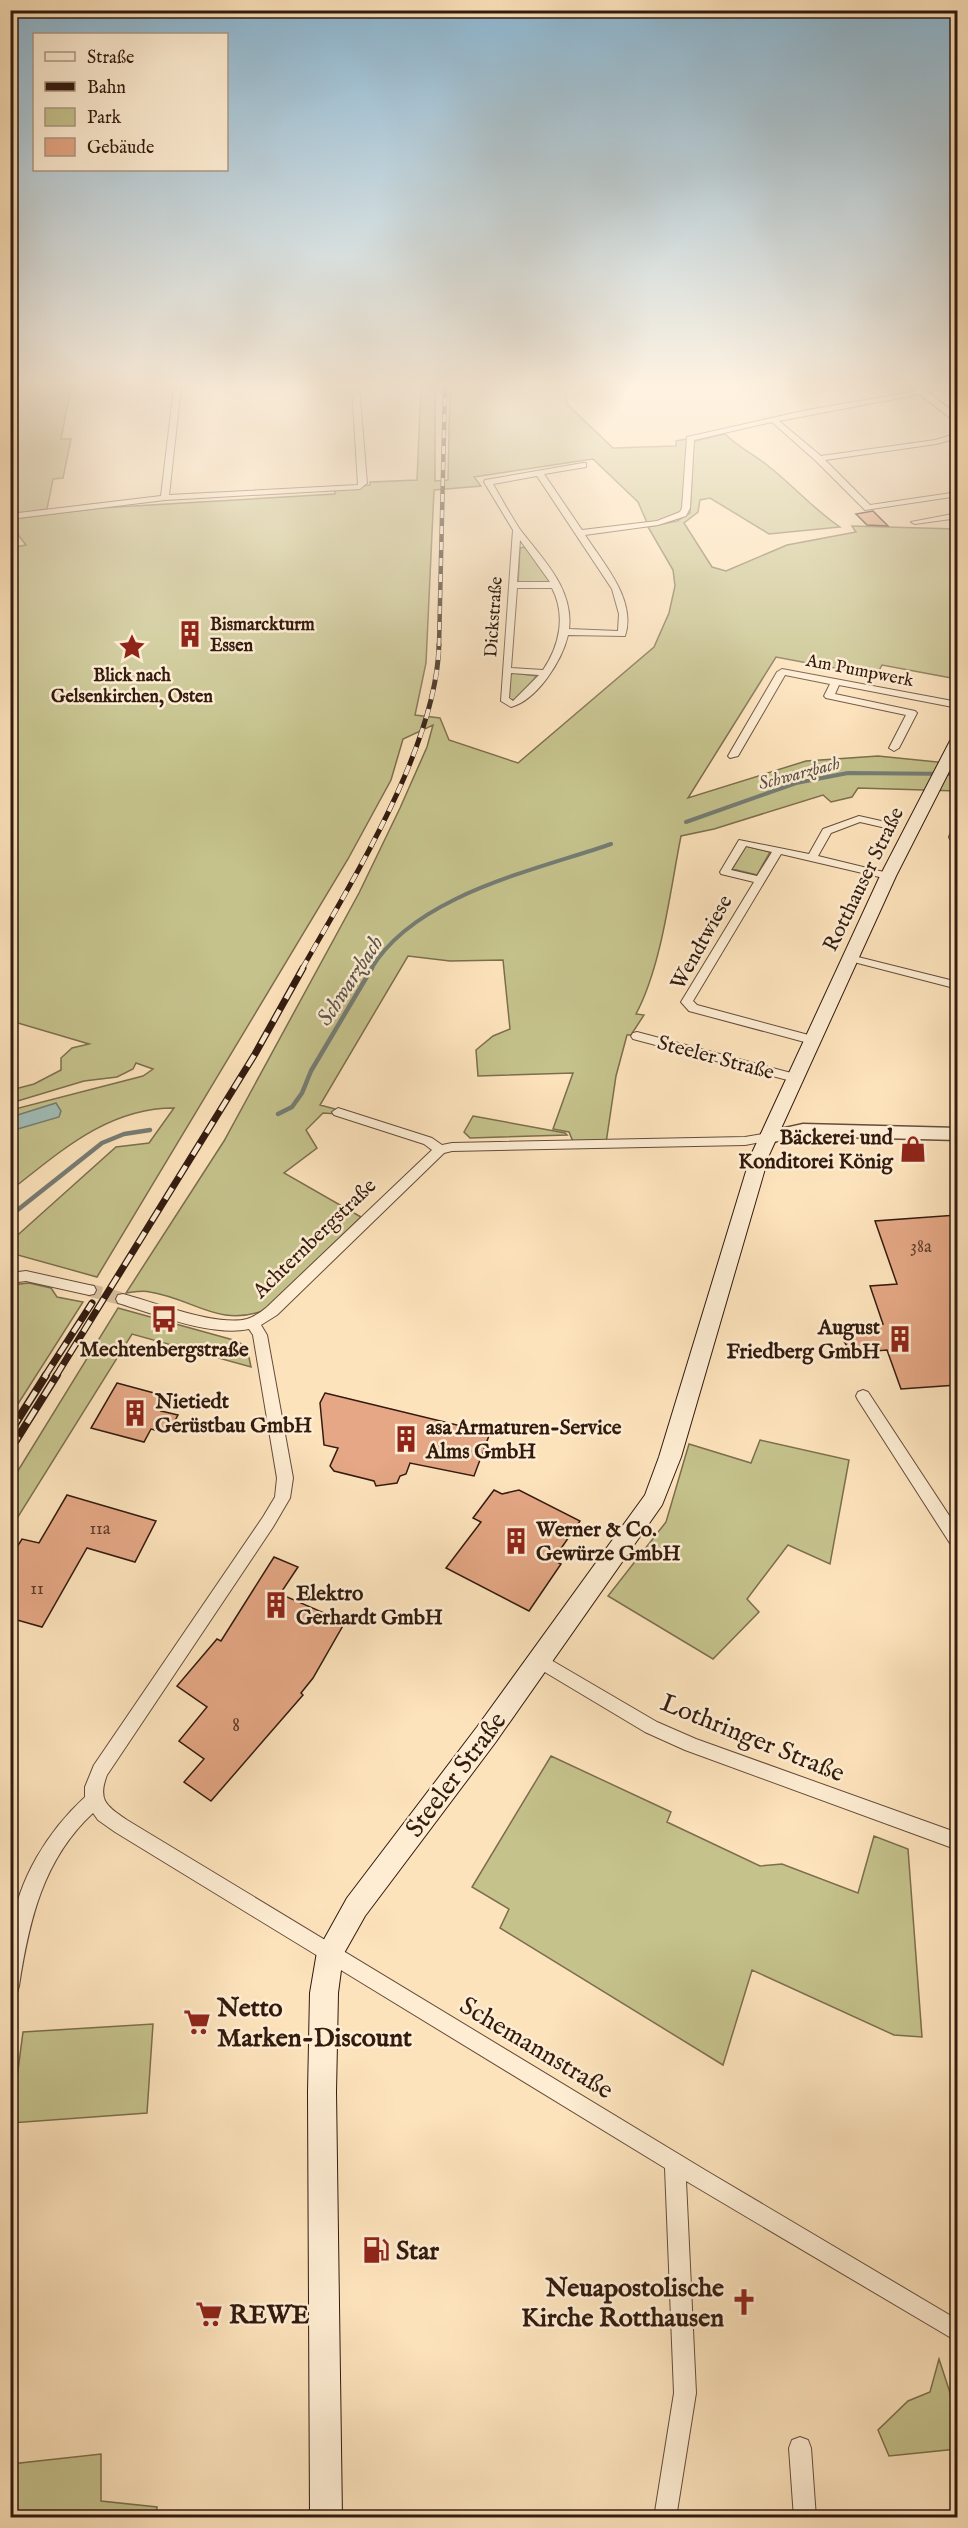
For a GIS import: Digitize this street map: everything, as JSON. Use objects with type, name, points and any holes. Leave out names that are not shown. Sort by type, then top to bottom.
[{"type":"main road","name":"Rotthauser Straße","points":[[812,1040],[888,876],[957,740]]},
{"type":"main road","name":"Steeler Straße","points":[[326,2517],[322,2092],[324,1993],[330,1952],[356,1906],[429,1811],[654,1500],[670,1457],[754,1173],[812,1040]]},
{"type":"street","points":[[10,517],[108,505]]},
{"type":"street","points":[[502,505],[557,585],[565,609],[565,632],[558,652],[546,674]]},
{"type":"street","points":[[561,505],[616,589],[622,609],[623,628],[618,636],[565,632]]},
{"type":"street","points":[[580,533],[658,523],[677,518],[686,505]]},
{"type":"street","points":[[865,505],[868,508],[889,505]]},
{"type":"street","points":[[915,522],[957,515]]},
{"type":"street","name":"Dickstraße","points":[[517,530],[504,699],[512,704],[519,702],[546,674]]},
{"type":"street","points":[[512,585],[557,585]]},
{"type":"street","name":"Dickstraße","points":[[506,670],[546,674]]},
{"type":"street","name":"Am Pumpwerk","points":[[733,756],[782,672],[957,705]]},
{"type":"street","points":[[836,682],[829,696],[912,713],[894,748]]},
{"type":"street","points":[[811,859],[826,831],[859,819],[886,825]]},
{"type":"street","name":"Wendtwiese","points":[[759,880],[725,872],[742,842],[888,876]]},
{"type":"street","name":"Wendtwiese","points":[[778,850],[687,1002],[693,1008],[812,1040]]},
{"type":"street","points":[[850,958],[957,986]]},
{"type":"street","name":"Steeler Straße","points":[[637,1036],[795,1078]]},
{"type":"street","points":[[338,1112],[428,1142],[440,1150],[452,1147],[745,1141],[803,1130],[957,1134]]},
{"type":"street","name":"Achternbergstraße","points":[[94,1800],[94,1787],[100,1771],[282,1498],[285,1467],[260,1335],[253,1323],[272,1311],[440,1150]]},
{"type":"street","points":[[10,1278],[26,1276],[89,1290]]},
{"type":"street","points":[[123,1299],[215,1322],[232,1325],[253,1323]]},
{"type":"street","points":[[863,1396],[957,1543]]},
{"type":"street","name":"Lothringer Straße","points":[[539,1660],[651,1727],[691,1745],[957,1842]]},
{"type":"street","points":[[10,1986],[21,1918],[44,1858],[59,1834],[94,1800]]},
{"type":"street","name":"Schemannstraße","points":[[94,1800],[104,1814],[121,1826],[957,2332]]},
{"type":"street","points":[[665,2517],[685,2393],[675,2163]]},
{"type":"street","points":[[800,2448],[805,2517]]},
{"type":"green space","points":[[11,505],[48,505],[47,509],[11,515]]},
{"type":"green space","points":[[151,505],[433,505],[426,663],[415,715],[440,718],[449,740],[518,763],[654,647],[669,613],[675,586],[673,570],[648,527],[677,521],[690,513],[690,505],[699,505],[698,512],[684,523],[712,567],[726,571],[787,545],[856,532],[852,526],[957,529],[957,679],[882,665],[876,676],[776,657],[688,798],[806,761],[878,756],[947,763],[951,756],[957,757],[957,791],[858,788],[852,797],[831,802],[823,795],[714,829],[681,836],[659,951],[645,995],[636,1014],[644,1015],[631,1035],[627,1035],[616,1076],[606,1143],[574,1144],[569,1132],[553,1129],[573,1073],[478,1076],[476,1050],[493,1036],[510,1029],[503,960],[450,961],[408,956],[320,1105],[339,1110],[338,1114],[323,1113],[306,1130],[317,1148],[284,1173],[361,1217],[265,1310],[249,1315],[234,1316],[220,1314],[150,1292],[126,1293],[224,1141],[359,893],[427,747],[433,725],[403,739],[391,780],[348,859],[97,1277],[18,1255],[11,1260],[11,1241],[116,1147],[149,1143],[174,1108],[127,1115],[106,1124],[66,1147],[11,1190],[11,1110],[143,1076],[153,1069],[136,1063],[133,1069],[117,1077],[84,1081],[11,1103],[11,1090],[34,1084],[61,1070],[61,1058],[72,1048],[89,1044],[11,1021],[10,548],[26,545],[11,526],[11,519],[100,508]]},
{"type":"green space","points":[[639,505],[686,505],[682,514],[648,525]]},
{"type":"green space","points":[[721,505],[812,505],[840,527],[769,534]]},
{"type":"green space","points":[[524,547],[551,583],[518,583],[520,548]]},
{"type":"green space","points":[[510,674],[537,676],[515,700],[509,700]]},
{"type":"green space","points":[[746,846],[770,852],[757,875],[732,869]]},
{"type":"green space","points":[[473,1116],[567,1135],[470,1138],[464,1132]]},
{"type":"green space","points":[[29,1283],[51,1288],[57,1297],[83,1302],[11,1415],[11,1285]]},
{"type":"green space","points":[[118,1308],[237,1341],[247,1348],[251,1367],[132,1334],[11,1528],[11,1482]]},
{"type":"green space","points":[[760,1440],[849,1460],[830,1564],[788,1545],[747,1599],[759,1612],[713,1659],[608,1596],[666,1522],[689,1444],[751,1463]]},
{"type":"green space","points":[[551,1756],[671,1812],[667,1822],[760,1866],[782,1864],[858,1893],[874,1836],[908,1849],[922,2037],[894,2035],[752,1970],[723,2065],[500,1928],[509,1909],[472,1887]]},
{"type":"green space","points":[[153,2024],[147,2113],[11,2123],[23,2032]]},
{"type":"green space","points":[[939,2359],[957,2414],[957,2449],[889,2456],[878,2430],[908,2401],[930,2392]]},
{"type":"green space","points":[[101,2454],[101,2501],[157,2507],[156,2517],[11,2517],[11,2464]]},
{"type":"water","points":[[56,1103],[61,1111],[59,1117],[11,1131],[11,1117]]},
{"type":"building","points":[[873,511],[888,526],[867,525],[856,514]]},
{"type":"building","name":"August Friedberg GmbH","points":[[957,1215],[957,1385],[901,1389],[887,1350],[851,1353],[836,1328],[883,1324],[870,1286],[897,1284],[875,1221]]},
{"type":"building","name":"Nietiedt Gerüstbau GmbH","points":[[117,1383],[169,1397],[161,1411],[178,1415],[168,1433],[151,1429],[144,1442],[91,1428]]},
{"type":"building","name":"asa Armaturen-Service Alms GmbH","points":[[325,1393],[490,1433],[474,1476],[410,1463],[406,1474],[400,1476],[397,1483],[376,1486],[374,1481],[334,1471],[330,1466],[338,1448],[324,1445],[320,1403]]},
{"type":"building","name":"Werner & Co. Gewürze GmbH","points":[[494,1490],[502,1494],[519,1490],[580,1521],[553,1560],[561,1564],[529,1611],[446,1568],[481,1522],[473,1518]]},
{"type":"building","points":[[67,1495],[156,1521],[135,1562],[87,1548],[42,1627],[10,1618],[10,1558],[22,1539],[39,1543]]},
{"type":"building","points":[[274,1557],[298,1567],[280,1594],[345,1622],[313,1678],[301,1693],[303,1695],[211,1801],[184,1782],[204,1759],[179,1741],[207,1707],[177,1686],[217,1639],[221,1641]]},
{"type":"waterway","name":"Schwarzbach","points":[[686,822],[796,783],[848,773],[958,774]]},
{"type":"waterway","name":"Schwarzbach","points":[[371,969],[391,943],[416,922],[446,904],[512,876],[611,844]]},
{"type":"waterway","name":"Schwarzbach","points":[[278,1114],[292,1107],[302,1093],[311,1071],[372,968]]},
{"type":"waterway","name":"Schwarzbach","points":[[10,1216],[102,1143],[124,1134],[150,1130]]},
{"type":"tunnel","points":[[89,1290],[123,1299]]},
{"type":"railway","points":[[439,646],[442,505]]},
{"type":"railway","points":[[302,969],[367,854],[408,768],[424,725],[435,684],[439,644]]},
{"type":"railway","points":[[56,1376],[255,1054],[303,968]]},
{"type":"railway","points":[[45,1376],[92,1303]]},
{"type":"railway","points":[[10,1432],[46,1375]]},
{"type":"railway","points":[[10,1450],[57,1375]]},
{"type":"place","name":"Bismarckturm Essen","points":[[190,634]]},
{"type":"place","name":"Blick nach Gelsenkirchen, Osten","points":[[132,647]]},
{"type":"place","name":"Bäckerei und Konditorei König","points":[[913,1149]]},
{"type":"place","name":"Mechtenbergstraße","points":[[164,1319]]},
{"type":"place","name":"August Friedberg GmbH","points":[[900,1339]]},
{"type":"place","name":"Nietiedt Gerüstbau GmbH","points":[[135,1413]]},
{"type":"place","name":"asa Armaturen-Service Alms GmbH","points":[[406,1439]]},
{"type":"place","name":"Werner & Co. Gewürze GmbH","points":[[516,1541]]},
{"type":"place","name":"Elektro Gerhardt GmbH","points":[[276,1605]]},
{"type":"place","name":"Netto Marken-Discount","points":[[197,2022]]},
{"type":"place","name":"Star","points":[[376,2250]]},
{"type":"place","name":"Neuapostolische Kirche Rotthausen","points":[[744,2302]]},
{"type":"place","name":"REWE","points":[[209,2314]]}]
